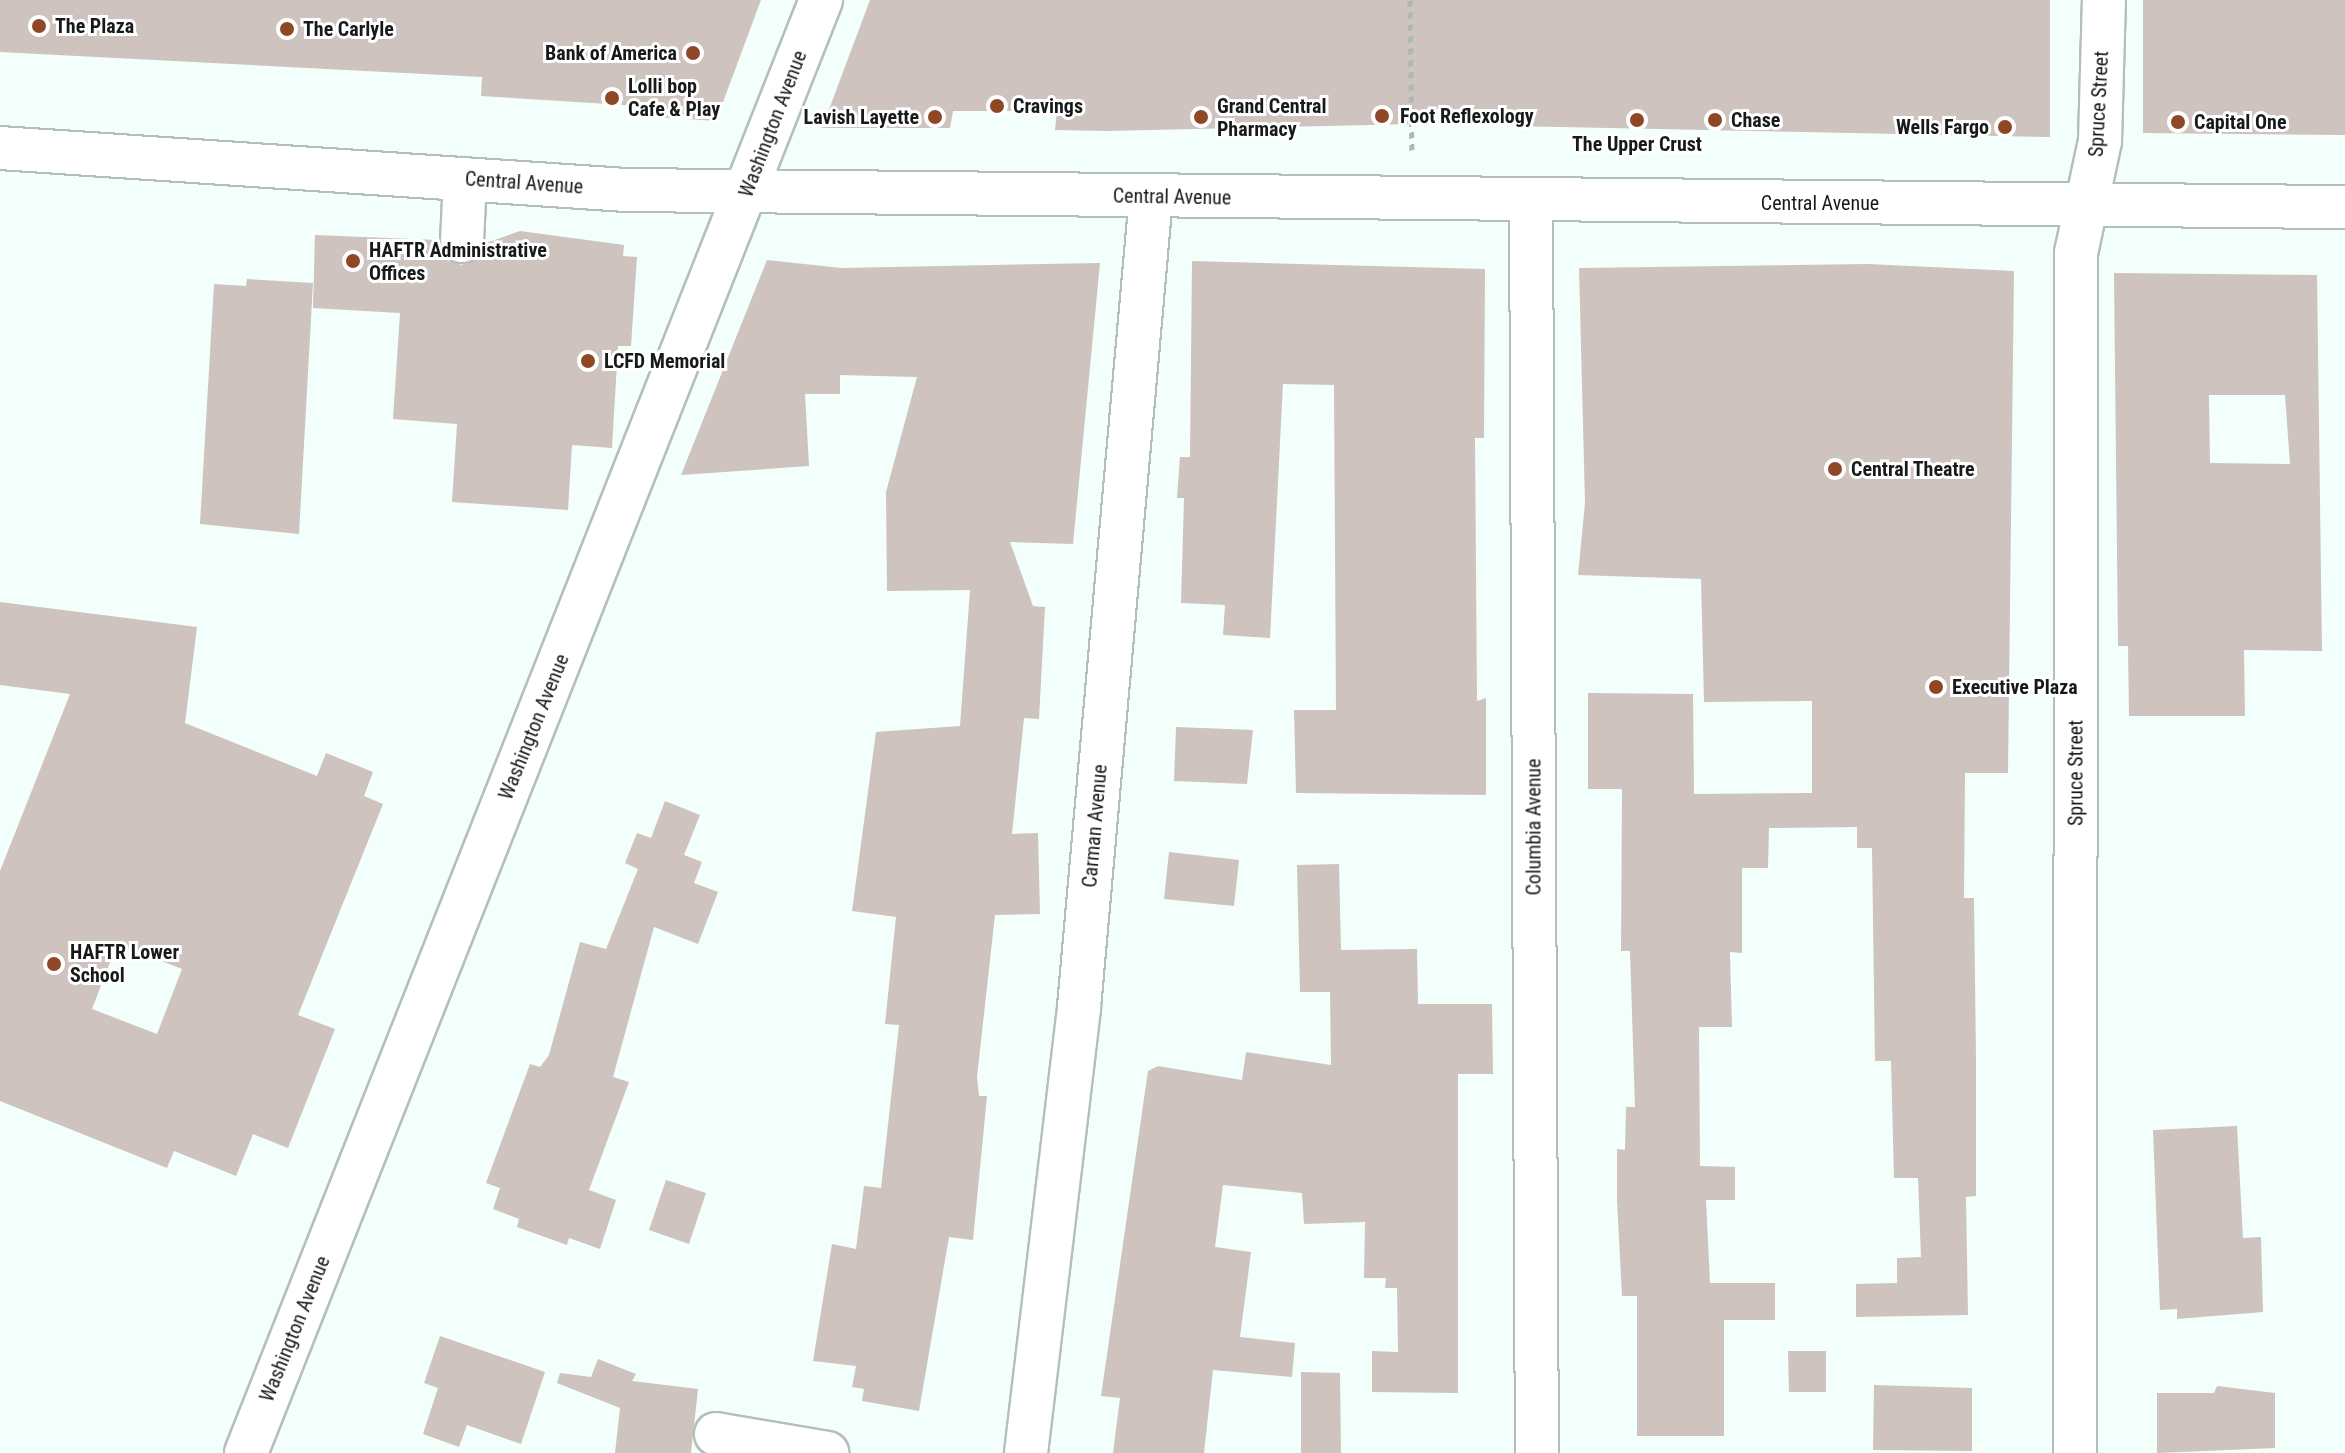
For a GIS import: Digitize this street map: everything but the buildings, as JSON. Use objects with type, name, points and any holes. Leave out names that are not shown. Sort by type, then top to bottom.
[{"type":"street","name":"Washington Avenue","points":[[246,1453],[821,0]]},
{"type":"street","name":"Spruce Street","points":[[2075,1453],[2076,253],[2089,204],[2100,141],[2104,0]]},
{"type":"street","name":"Central Avenue","points":[[0,148],[465,179],[746,192],[2345,207]]},
{"type":"street","points":[[462,241],[465,179]]},
{"type":"street","name":"Carman Avenue","points":[[1026,1453],[1079,1007],[1151,197]]},
{"type":"street","name":"Columbia Avenue","points":[[1531,201],[1537,1453]]},
{"type":"street","points":[[716,1434],[827,1453]]},
{"type":"path","points":[[1410,0],[1413,200]]},
{"type":"place","name":"The Plaza","points":[[39,26]]},
{"type":"place","name":"The Carlyle","points":[[287,29]]},
{"type":"place","name":"Bank of America","points":[[693,53]]},
{"type":"place","name":"Lolli bop Cafe & Play","points":[[612,98]]},
{"type":"place","name":"Cravings","points":[[997,106]]},
{"type":"place","name":"Foot Reflexology","points":[[1382,116]]},
{"type":"place","name":"Lavish Layette","points":[[935,117]]},
{"type":"place","name":"Grand Central Pharmacy","points":[[1201,117]]},
{"type":"place","name":"The Upper Crust","points":[[1637,120]]},
{"type":"place","name":"Chase","points":[[1715,120]]},
{"type":"place","name":"Capital One","points":[[2178,122]]},
{"type":"place","name":"Wells Fargo","points":[[2005,127]]},
{"type":"place","name":"HAFTR Administrative Offices","points":[[353,261]]},
{"type":"place","name":"LCFD Memorial","points":[[588,361]]},
{"type":"place","name":"Central Theatre","points":[[1835,469]]},
{"type":"place","name":"Executive Plaza","points":[[1936,687]]},
{"type":"place","name":"HAFTR Lower School","points":[[54,964]]}]
